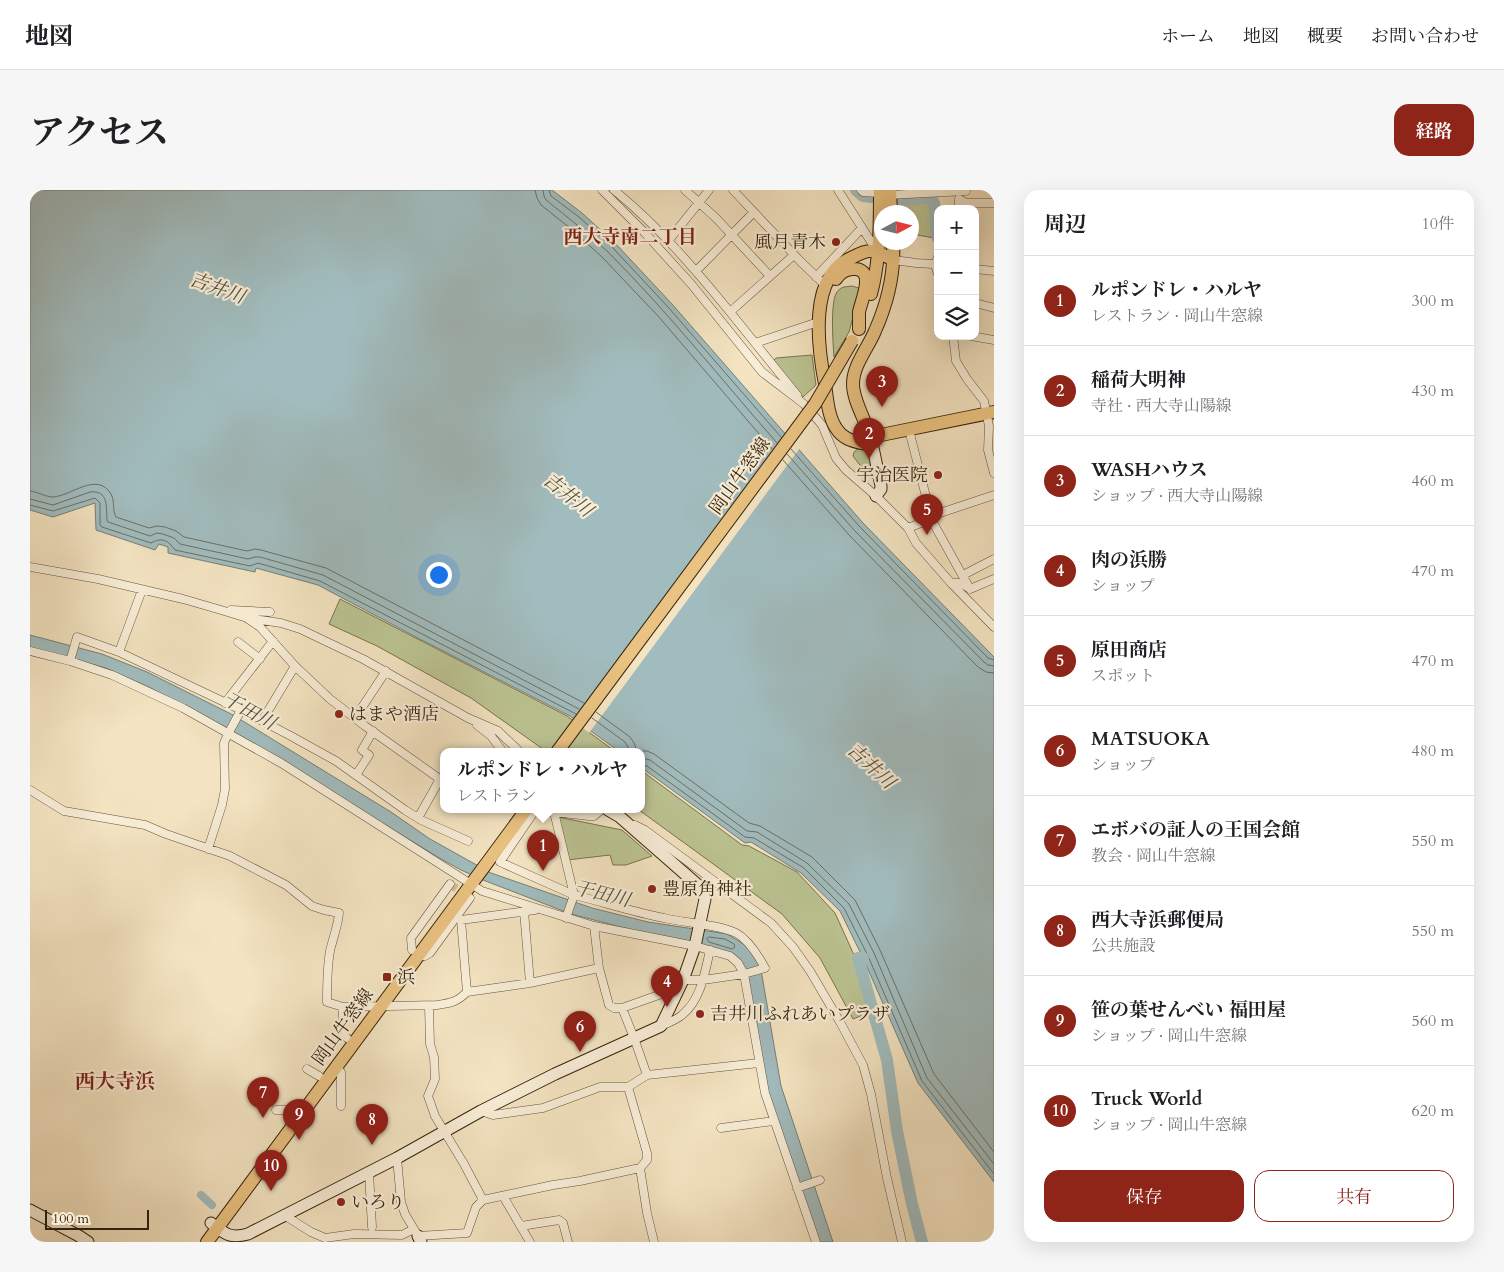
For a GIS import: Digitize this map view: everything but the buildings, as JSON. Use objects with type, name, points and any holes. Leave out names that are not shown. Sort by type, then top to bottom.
[{"type":"main road","points":[[885,192],[886,205]]},
{"type":"main road","points":[[885,192],[889,205]]},
{"type":"main road","name":"岡山牛窓線","points":[[570,748],[811,421],[855,343],[886,257],[880,233],[885,192]]},
{"type":"main road","name":"岡山牛窓線","points":[[560,748],[815,404],[855,343],[866,332],[880,287],[886,250]]},
{"type":"main road","points":[[871,438],[852,386],[856,369],[875,331],[889,292],[886,257],[889,250]]},
{"type":"main road","points":[[886,257],[873,251],[865,252],[847,259],[820,281],[819,323],[823,372],[831,419],[834,425],[841,435],[847,439],[862,443],[871,438],[990,412]]},
{"type":"main road","points":[[859,329],[859,311],[866,290],[866,279],[863,273],[856,268],[848,269],[839,274],[832,285],[827,299],[826,330],[829,376],[842,424],[848,431],[871,438]]},
{"type":"main road","name":"岡山牛窓線","points":[[197,1242],[214,1225],[336,1067],[376,1006],[468,881],[513,813]]},
{"type":"main road","name":"岡山牛窓線","points":[[468,881],[526,813]]},
{"type":"main road","name":"岡山牛窓線","points":[[207,1242],[214,1225],[292,1113],[347,1038],[376,1006]]},
{"type":"street","points":[[602,190],[644,232],[692,285],[762,372],[804,404]]},
{"type":"street","points":[[614,190],[669,240],[730,312],[822,425],[836,458],[846,470],[876,496],[908,528],[916,543],[951,583],[994,626]]},
{"type":"street","points":[[685,190],[732,234],[770,276]]},
{"type":"street","points":[[669,240],[709,190]]},
{"type":"street","points":[[734,190],[820,281],[862,228]]},
{"type":"street","points":[[838,190],[862,228],[886,257],[934,263]]},
{"type":"street","points":[[861,190],[862,192],[966,191]]},
{"type":"street","points":[[955,205],[966,191]]},
{"type":"street","points":[[959,199],[966,203],[994,203]]},
{"type":"street","points":[[959,199],[959,205]]},
{"type":"street","points":[[696,271],[754,212]]},
{"type":"street","points":[[730,312],[794,255]]},
{"type":"street","points":[[979,269],[994,270]]},
{"type":"street","points":[[979,304],[994,308]]},
{"type":"street","points":[[755,343],[819,323]]},
{"type":"street","points":[[979,338],[994,340]]},
{"type":"street","points":[[953,340],[956,361],[990,412],[988,450],[994,473]]},
{"type":"street","points":[[909,430],[931,517],[970,588]]},
{"type":"street","points":[[871,438],[881,482],[881,489],[876,496]]},
{"type":"street","points":[[908,528],[931,517],[994,495]]},
{"type":"street","points":[[963,575],[994,559]]},
{"type":"street","points":[[30,567],[98,579],[247,618],[282,623],[300,629],[386,671],[468,718],[498,732],[516,748]]},
{"type":"street","points":[[951,583],[961,583],[970,588],[994,579]]},
{"type":"street","points":[[119,652],[142,590]]},
{"type":"street","points":[[221,610],[270,612]]},
{"type":"street","points":[[247,618],[260,627],[295,666],[330,699],[440,779]]},
{"type":"street","points":[[71,660],[77,636],[119,652],[262,721],[336,761],[418,818],[468,841]]},
{"type":"street","points":[[225,703],[273,641]]},
{"type":"street","points":[[238,642],[260,659]]},
{"type":"street","points":[[30,652],[71,660],[112,675],[229,732],[468,881],[498,897],[594,926],[695,944],[730,956],[746,974],[765,1094],[799,1187],[816,1242]]},
{"type":"street","points":[[262,721],[295,666]]},
{"type":"street","points":[[355,718],[386,671]]},
{"type":"street","points":[[208,849],[225,789],[224,743],[240,712]]},
{"type":"street","points":[[468,718],[491,736],[500,748]]},
{"type":"street","points":[[356,775],[369,756],[362,750],[373,731]]},
{"type":"street","points":[[418,818],[440,783]]},
{"type":"street","points":[[30,790],[64,811],[145,825],[230,856],[286,885],[312,906],[339,913],[328,964],[327,1002],[343,1007],[429,1006],[452,1003],[460,999],[467,992],[530,983],[598,968]]},
{"type":"street","points":[[527,813],[500,862],[573,896],[699,927],[727,929],[737,934],[753,949],[765,968],[746,974],[703,980],[683,980],[670,991],[622,1008],[614,1008],[609,1005],[598,968],[594,926]]},
{"type":"street","points":[[552,813],[573,896],[566,916]]},
{"type":"street","points":[[567,813],[594,816],[598,813]]},
{"type":"street","points":[[613,813],[645,830],[771,923],[794,947],[840,1022],[863,1065],[871,1094],[887,1178],[902,1242]]},
{"type":"street","points":[[620,817],[703,890],[705,899],[695,944],[683,980],[661,1026]]},
{"type":"street","points":[[450,884],[411,938],[415,953],[425,956],[430,953],[458,920],[470,898]]},
{"type":"street","points":[[458,920],[537,909]]},
{"type":"street","points":[[524,912],[530,983]]},
{"type":"street","points":[[458,920],[467,992]]},
{"type":"street","points":[[214,1225],[230,1236],[238,1237],[248,1234],[397,1158],[481,1111],[683,1014],[700,990],[710,950]]},
{"type":"street","points":[[429,1006],[430,1044],[434,1057],[435,1079],[428,1096],[435,1116],[483,1200]]},
{"type":"street","points":[[343,1007],[342,1033],[347,1038]]},
{"type":"street","points":[[622,1008],[647,1075]]},
{"type":"street","points":[[481,1111],[493,1115],[542,1108],[600,1087],[628,1087],[647,1075],[759,1063]]},
{"type":"street","points":[[336,1067],[341,1072],[341,1106]]},
{"type":"street","points":[[307,1069],[319,1076]]},
{"type":"street","points":[[284,1215],[311,1232],[325,1238],[354,1234],[418,1236],[467,1233],[476,1207],[483,1200],[640,1168],[646,1160],[647,1153],[628,1087]]},
{"type":"street","points":[[276,1110],[288,1110],[292,1113]]},
{"type":"street","points":[[721,1128],[774,1121]]},
{"type":"street","points":[[397,1158],[401,1202],[405,1214],[418,1236]]},
{"type":"street","points":[[640,1168],[654,1242]]},
{"type":"street","points":[[368,1172],[372,1227]]},
{"type":"street","points":[[799,1187],[818,1180]]},
{"type":"street","points":[[503,1196],[530,1242]]},
{"type":"street","points":[[30,1210],[88,1242]]},
{"type":"street","points":[[521,1226],[559,1220],[562,1223],[568,1242]]},
{"type":"green space","points":[[929,201],[934,238],[919,235],[919,205],[897,205],[897,203]]},
{"type":"green space","points":[[852,286],[859,288],[859,295],[849,332],[834,357],[833,304],[837,292],[844,287]]},
{"type":"green space","points":[[812,355],[816,385],[803,397],[781,373],[773,361],[776,358]]},
{"type":"green space","points":[[859,448],[871,455],[875,477],[869,477],[853,456],[854,452]]},
{"type":"green space","points":[[340,599],[567,716],[611,748],[541,748],[471,698],[377,646],[329,624]]},
{"type":"green space","points":[[645,773],[742,845],[749,846],[797,872],[835,913],[854,955],[868,1013],[853,1019],[820,958],[782,914],[643,813],[645,813]]},
{"type":"green space","points":[[558,817],[622,830],[652,856],[626,865],[613,865],[610,855],[567,860]]},
{"type":"water","name":"吉井川","points":[[30,190],[552,190],[582,213],[615,243],[672,304],[863,523],[994,657],[994,1182],[918,1083],[863,958],[840,911],[801,873],[751,842],[745,843],[645,770],[645,748],[614,748],[570,716],[318,585],[256,568],[255,572],[168,553],[168,547],[159,544],[155,550],[96,530],[95,503],[53,517],[30,510]]},
{"type":"water","points":[[30,635],[102,654],[147,672],[233,715],[391,812],[430,839],[491,873],[592,908],[648,922],[727,934],[745,945],[760,964],[781,1086],[833,1242],[818,1242],[768,1094],[739,960],[571,914],[461,870],[234,732],[149,687],[106,668],[30,647]]},
{"type":"pier","points":[[786,432],[800,448],[589,733],[573,721]]},
{"type":"waterway","points":[[856,190],[863,196],[871,197]]},
{"type":"waterway","points":[[897,200],[927,198],[932,199],[934,205]]},
{"type":"waterway","points":[[863,958],[858,958],[887,1060],[897,1131],[922,1242]]},
{"type":"waterway","points":[[201,1195],[212,1205]]},
{"type":"tunnel","points":[[450,884],[467,896]]},
{"type":"place","name":"風月青木","points":[[836,242]]},
{"type":"place","name":"WASHハウス","points":[[882,407]]},
{"type":"place","name":"稲荷大明神","points":[[869,459]]},
{"type":"place","name":"宇治医院","points":[[938,475]]},
{"type":"place","name":"原田商店","points":[[927,535]]},
{"type":"place","name":"はまや酒店","points":[[339,714]]},
{"type":"place","name":"ルポンドレ・ハルヤ","points":[[543,871]]},
{"type":"place","name":"豊原角神社","points":[[652,889]]},
{"type":"place","name":"浜","points":[[387,977]]},
{"type":"place","name":"肉の浜勝","points":[[667,1007]]},
{"type":"place","name":"吉井川ふれあいプラザ","points":[[700,1014]]},
{"type":"place","name":"MATSUOKA","points":[[580,1052]]},
{"type":"place","name":"エボバの証人の王国会館","points":[[263,1118]]},
{"type":"place","name":"笹の葉せんべい 福田屋","points":[[299,1140]]},
{"type":"place","name":"西大寺浜郵便局","points":[[372,1145]]},
{"type":"place","name":"Truck World","points":[[271,1191]]},
{"type":"place","name":"いろり","points":[[341,1202]]},
{"type":"district","name":"西大寺南二丁目","points":[[630,237]]},
{"type":"district","name":"西大寺浜","points":[[115,1081]]},
{"type":"water label","name":"干田川","points":[[249,711]]},
{"type":"water label","name":"干田川","points":[[602,894]]}]
